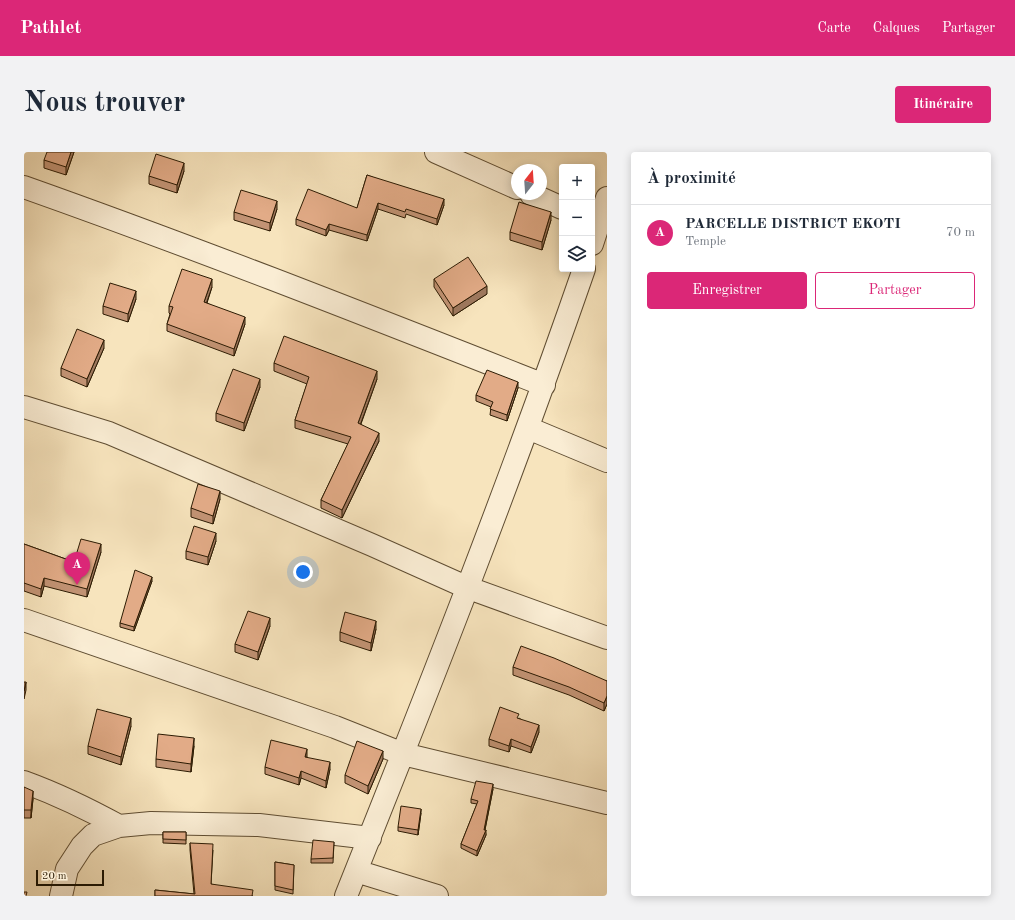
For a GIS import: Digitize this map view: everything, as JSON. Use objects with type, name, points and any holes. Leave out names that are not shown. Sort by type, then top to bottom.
[{"type":"street","points":[[436,152],[511,185]]},
{"type":"street","points":[[24,186],[138,227],[544,385]]},
{"type":"street","points":[[595,223],[607,198]]},
{"type":"street","points":[[544,200],[559,207]]},
{"type":"street","points":[[346,896],[403,754],[528,428],[583,272]]},
{"type":"street","points":[[24,407],[109,433],[372,545],[466,587],[607,638]]},
{"type":"street","points":[[528,428],[607,461]]},
{"type":"street","points":[[24,620],[335,727],[403,754],[607,803]]},
{"type":"street","points":[[24,782],[49,791],[86,808],[119,826]]},
{"type":"street","points":[[61,896],[67,868],[82,846],[93,835],[119,826],[151,823],[259,825],[370,838]]},
{"type":"street","points":[[356,871],[437,896]]},
{"type":"building","points":[[47,152],[71,152],[66,167],[44,160]]},
{"type":"building","points":[[156,154],[184,163],[177,185],[149,176]]},
{"type":"building","points":[[367,175],[444,199],[437,219],[406,209],[405,212],[378,203],[367,235],[329,224],[326,230],[296,219],[308,189],[357,208]]},
{"type":"building","points":[[241,190],[277,201],[270,223],[234,212]]},
{"type":"building","points":[[519,202],[551,212],[542,242],[510,232]]},
{"type":"building","points":[[468,257],[487,286],[453,308],[434,279]]},
{"type":"building","points":[[182,269],[212,279],[204,302],[245,317],[234,349],[167,324],[173,307],[169,306]]},
{"type":"building","points":[[110,283],[136,291],[128,314],[103,306]]},
{"type":"building","points":[[77,329],[104,340],[87,379],[61,368]]},
{"type":"building","points":[[284,336],[377,371],[358,423],[379,433],[342,510],[321,500],[351,437],[295,420],[309,377],[274,363]]},
{"type":"building","points":[[233,369],[260,379],[244,423],[216,413]]},
{"type":"building","points":[[487,370],[518,382],[507,415],[490,409],[493,402],[476,395]]},
{"type":"building","points":[[198,484],[220,491],[213,516],[191,508]]},
{"type":"building","points":[[194,526],[216,533],[208,557],[186,551]]},
{"type":"building","points":[[81,539],[101,544],[87,589],[44,578],[41,589],[24,583],[24,544],[74,562]]},
{"type":"building","points":[[135,570],[152,577],[134,627],[120,623]]},
{"type":"building","points":[[248,611],[270,618],[258,652],[235,644]]},
{"type":"building","points":[[345,612],[376,621],[371,643],[340,632]]},
{"type":"building","points":[[521,646],[554,658],[607,681],[607,696],[604,703],[569,687],[513,667]]},
{"type":"building","points":[[500,707],[519,714],[517,718],[539,725],[531,747],[511,739],[509,746],[489,739]]},
{"type":"building","points":[[97,709],[131,718],[121,757],[88,746]]},
{"type":"building","points":[[158,734],[194,738],[191,764],[156,759]]},
{"type":"building","points":[[271,740],[307,749],[305,757],[330,762],[326,781],[301,771],[299,778],[265,767]]},
{"type":"building","points":[[357,741],[383,751],[368,786],[345,775]]},
{"type":"building","points":[[476,781],[493,784],[484,830],[486,830],[477,851],[461,844],[478,801],[471,799]]},
{"type":"building","points":[[24,787],[33,791],[31,810],[24,810]]},
{"type":"building","points":[[401,806],[421,809],[418,830],[398,827]]},
{"type":"building","points":[[163,832],[186,832],[186,840],[163,839]]},
{"type":"building","points":[[313,840],[334,842],[333,858],[311,859]]},
{"type":"building","points":[[190,843],[213,844],[211,884],[253,890],[252,896],[155,896],[155,890],[195,894]]},
{"type":"building","points":[[275,862],[294,865],[293,890],[275,886]]},
{"type":"place","name":"PARCELLE DISTRICT EKOTI","points":[[77,585]]}]
